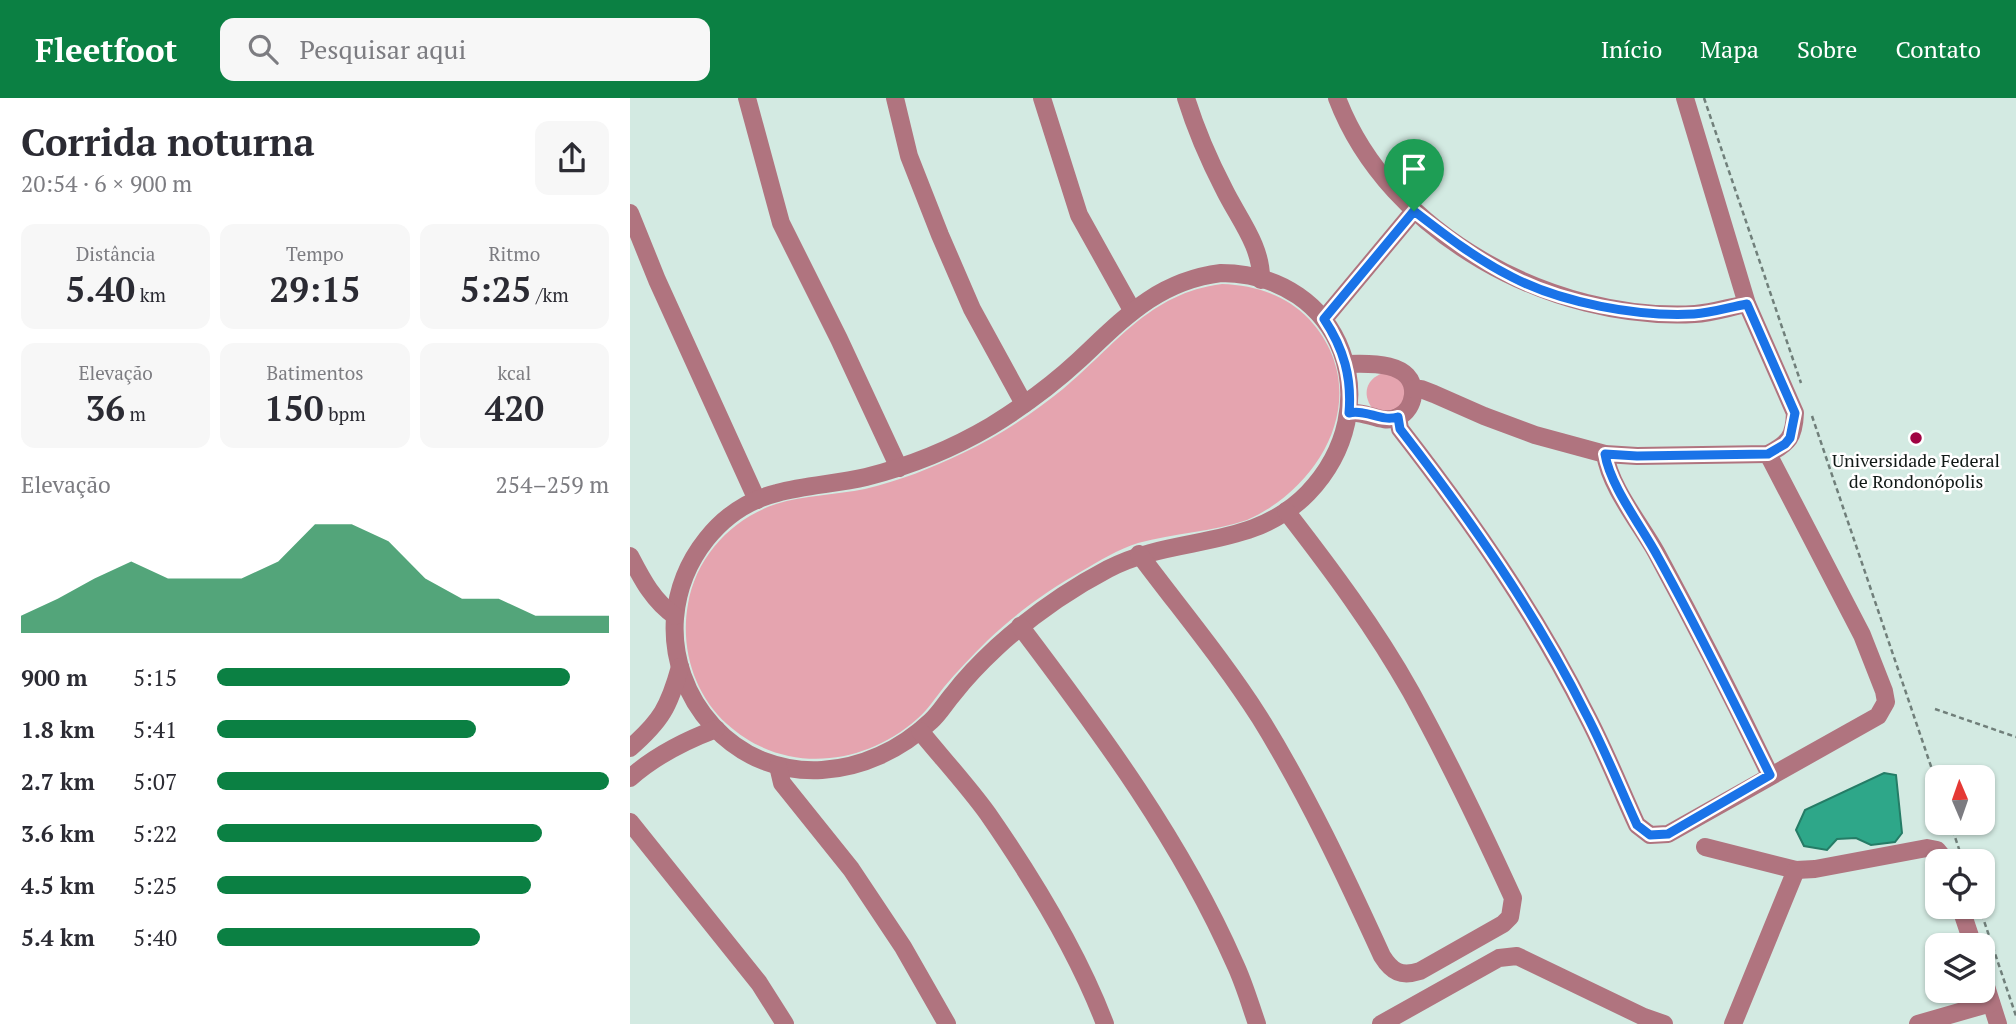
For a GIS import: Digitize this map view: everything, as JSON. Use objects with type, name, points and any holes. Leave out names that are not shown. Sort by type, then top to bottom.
[{"type":"street","points":[[747,98],[781,223],[899,468]]},
{"type":"street","points":[[895,98],[909,156],[940,235],[972,309],[1024,404]]},
{"type":"street","points":[[1042,98],[1079,215],[1132,310]]},
{"type":"street","points":[[1186,98],[1194,125],[1254,246],[1262,269],[1261,279]]},
{"type":"street","points":[[1337,98],[1371,160],[1414,211],[1462,248],[1513,278],[1579,302],[1641,313],[1696,314],[1747,304]]},
{"type":"street","points":[[1413,389],[1421,389],[1535,435],[1605,454],[1768,454],[1785,444],[1790,438],[1795,413],[1747,304],[1685,98]]},
{"type":"street","points":[[1324,319],[1414,211]]},
{"type":"street","points":[[630,214],[657,280],[757,500]]},
{"type":"street","points":[[1238,273],[1255,276],[1286,288],[1300,296],[1324,319],[1341,348],[1351,397],[1340,444],[1332,461],[1309,492],[1286,512],[1266,524],[1235,536],[1139,554],[1065,593],[1020,626],[975,669],[935,718],[893,749],[848,767],[814,771],[778,766],[745,751],[716,729],[694,700],[680,667],[674,633],[682,582],[698,551],[720,524],[757,500],[775,493],[837,484],[899,468],[959,443],[1024,404],[1057,379],[1132,310],[1169,288],[1205,275],[1238,273]]},
{"type":"street","points":[[1346,364],[1383,365],[1398,370],[1410,381],[1413,389],[1410,406],[1398,417],[1381,419],[1364,413],[1349,413]]},
{"type":"street","points":[[1398,417],[1400,429],[1447,490],[1518,593],[1586,713],[1637,825],[1650,835],[1668,834],[1878,716],[1886,702],[1862,635],[1768,454]]},
{"type":"street","points":[[1605,454],[1607,469],[1713,657],[1770,775]]},
{"type":"street","points":[[1139,554],[1215,652],[1260,718],[1338,859],[1382,956],[1399,974],[1409,975],[1503,924],[1510,917],[1513,898],[1460,785],[1409,689],[1345,589],[1286,512]]},
{"type":"street","points":[[630,556],[653,595],[675,616]]},
{"type":"street","points":[[1020,626],[1088,717],[1145,800],[1190,874],[1236,965],[1257,1024]]},
{"type":"street","points":[[630,748],[657,722],[667,708],[680,667]]},
{"type":"street","points":[[630,778],[670,749],[716,729]]},
{"type":"street","points":[[920,731],[987,813],[1043,899],[1095,997],[1105,1024]]},
{"type":"street","points":[[778,766],[782,783],[851,869],[903,947],[947,1024]]},
{"type":"street","points":[[630,822],[759,983],[785,1024]]},
{"type":"street","points":[[1705,847],[1796,870],[1929,849]]},
{"type":"street","points":[[1733,1024],[1796,870]]},
{"type":"street","points":[[1381,1024],[1499,958],[1510,956],[1517,956],[1664,1024]]},
{"type":"street","points":[[1918,1024],[1991,1003],[1998,1024]]},
{"type":"path","points":[[1704,98],[1803,388]]},
{"type":"path","points":[[1812,415],[1931,765]]},
{"type":"path","points":[[1935,709],[2016,737]]},
{"type":"path","points":[[1983,919],[2016,1016]]},
{"type":"shaded area","points":[[1222,284],[1258,289],[1280,298],[1300,311],[1309,319],[1328,347],[1338,376],[1339,405],[1332,434],[1318,460],[1298,484],[1274,505],[1247,520],[1138,543],[1109,555],[1069,578],[998,631],[959,669],[917,719],[896,735],[872,747],[823,759],[797,757],[773,751],[749,740],[716,712],[706,699],[692,669],[686,621],[692,587],[699,571],[707,556],[730,530],[744,519],[776,504],[878,486],[951,459],[1015,424],[1051,398],[1153,310],[1196,289]]},
{"type":"shaded area","points":[[1383,373],[1389,373],[1405,384],[1405,403],[1389,414],[1372,408],[1367,397],[1369,383]]},
{"type":"shaded area","points":[[1884,773],[1896,775],[1902,833],[1895,842],[1871,845],[1856,838],[1837,839],[1827,850],[1804,846],[1796,830],[1805,810]]},
{"type":"place","name":"Universidade Federal de Rondonópolis","points":[[1916,438]]},
{"type":"route","points":[[1414,211],[1462,248],[1513,278],[1579,302],[1641,313],[1696,314],[1747,304],[1795,413],[1795,424],[1790,438],[1768,454],[1605,454],[1607,469],[1713,657],[1770,775],[1668,834],[1650,835],[1637,825],[1586,713],[1518,593],[1447,490],[1400,429],[1398,417],[1389,420],[1364,413],[1349,413],[1350,380],[1346,364],[1334,333],[1324,319],[1414,211]]}]
